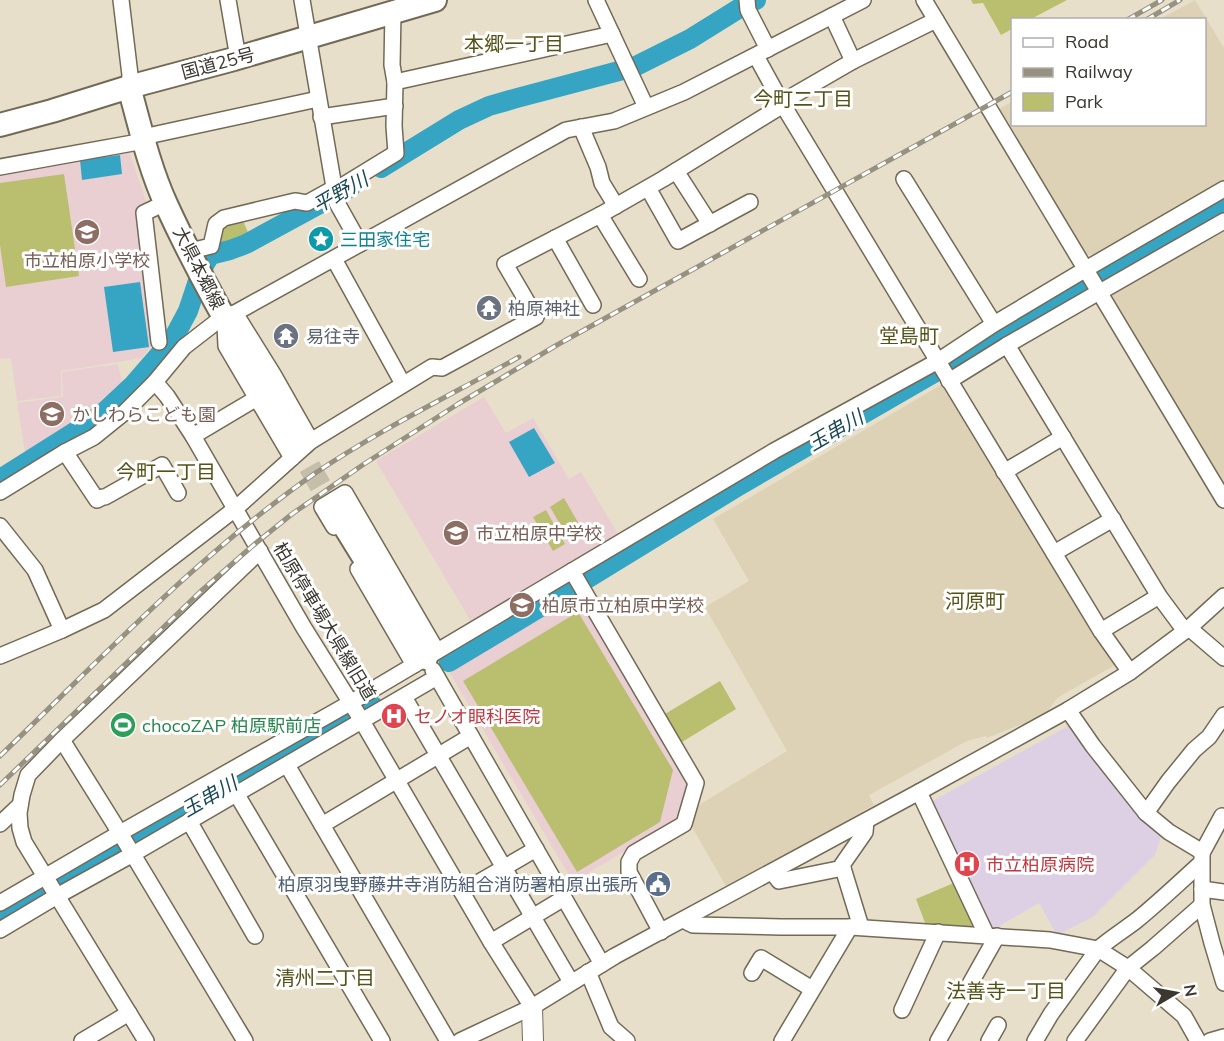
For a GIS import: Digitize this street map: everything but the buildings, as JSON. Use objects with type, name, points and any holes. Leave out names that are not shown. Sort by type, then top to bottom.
[{"type":"highway","name":"国道25号","points":[[0,125],[308,38],[402,7],[435,0]]},
{"type":"highway","name":"大県本郷線","points":[[129,87],[165,203],[197,265],[229,314],[299,446]]},
{"type":"highway","points":[[335,511],[428,663]]},
{"type":"main road","points":[[532,1007],[533,1041]]},
{"type":"street","points":[[121,0],[130,75],[129,87]]},
{"type":"street","points":[[228,0],[238,58]]},
{"type":"street","points":[[302,0],[335,193],[360,244]]},
{"type":"street","points":[[596,0],[646,107]]},
{"type":"street","points":[[0,492],[94,437],[125,412],[155,382],[184,347],[229,314],[334,259],[567,130],[614,121],[684,92],[863,0]]},
{"type":"street","points":[[924,0],[1224,500]]},
{"type":"street","points":[[747,3],[762,53],[782,103],[1101,631],[1130,672]]},
{"type":"street","points":[[197,265],[211,246],[216,224],[224,218],[295,201],[307,203],[335,193],[396,153],[395,82],[392,66],[402,7]]},
{"type":"street","points":[[832,16],[853,61]]},
{"type":"street","points":[[0,656],[104,610],[235,509],[299,446],[432,367],[442,368],[536,317],[505,264],[648,188],[853,61],[936,20]]},
{"type":"street","points":[[395,82],[612,34]]},
{"type":"street","points":[[0,167],[144,139],[318,99]]},
{"type":"street","points":[[321,117],[395,106]]},
{"type":"street","points":[[581,127],[598,167],[602,183],[616,206]]},
{"type":"street","points":[[676,171],[710,224]]},
{"type":"street","points":[[904,179],[994,324]]},
{"type":"street","points":[[648,188],[678,241],[750,202]]},
{"type":"street","points":[[0,903],[52,886],[126,843],[189,821],[287,765],[356,712],[428,663],[572,571],[774,451],[943,370],[1007,345],[1095,284],[1224,189]]},
{"type":"street","points":[[159,342],[144,213],[165,203]]},
{"type":"street","points":[[600,215],[639,279]]},
{"type":"street","points":[[943,370],[994,324],[1095,284],[1224,222]]},
{"type":"street","points":[[555,237],[593,305]]},
{"type":"street","points":[[334,259],[403,384]]},
{"type":"street","points":[[229,314],[265,362],[299,446]]},
{"type":"street","points":[[229,314],[226,346],[257,398],[299,446]]},
{"type":"street","points":[[1007,345],[1159,596],[1187,630],[1224,658]]},
{"type":"street","name":"柏原停車場大県線旧道","points":[[155,382],[193,436],[304,628],[532,1007]]},
{"type":"street","points":[[193,436],[257,398]]},
{"type":"street","points":[[1004,471],[1063,437]]},
{"type":"street","points":[[65,452],[97,500],[162,465],[178,493]]},
{"type":"street","points":[[428,663],[345,494],[322,507],[428,663],[602,964]]},
{"type":"street","points":[[1054,553],[1113,519]]},
{"type":"street","points":[[0,526],[35,570],[62,630]]},
{"type":"street","points":[[146,1041],[24,842],[19,813],[22,795],[28,775],[62,740],[260,551]]},
{"type":"street","points":[[572,571],[696,783],[684,824],[634,853],[629,862],[629,872],[661,932]]},
{"type":"street","points":[[1101,631],[1159,596]]},
{"type":"street","points":[[460,1041],[532,1007],[602,964],[1068,710],[1130,672],[1187,630],[1222,600]]},
{"type":"street","points":[[0,930],[52,886],[126,843],[356,712],[404,697],[428,663]]},
{"type":"street","points":[[404,697],[571,982]]},
{"type":"street","points":[[1068,710],[1093,746],[1146,813],[1199,850],[1202,897],[1224,983]]},
{"type":"street","points":[[1146,813],[1168,782],[1194,750],[1209,737],[1224,715]]},
{"type":"street","points":[[322,825],[471,736]]},
{"type":"street","points":[[62,740],[245,1041]]},
{"type":"street","points":[[287,765],[448,1041]]},
{"type":"street","points":[[919,792],[992,936]]},
{"type":"street","points":[[236,793],[382,1041]]},
{"type":"street","points":[[0,824],[20,805]]},
{"type":"street","points":[[1035,1041],[1051,1014],[1098,949],[1157,903],[1201,858],[1222,816],[1224,817]]},
{"type":"street","points":[[189,821],[255,936]]},
{"type":"street","points":[[782,1041],[813,989],[855,927],[842,865],[865,832],[866,821]]},
{"type":"street","points":[[462,892],[536,849]]},
{"type":"street","points":[[772,872],[779,880],[843,868]]},
{"type":"street","points":[[1075,1041],[1128,968],[1153,948],[1202,897],[1224,892]]},
{"type":"street","points":[[491,942],[564,898]]},
{"type":"street","points":[[683,920],[693,925],[855,927],[938,932],[1050,940],[1098,949],[1128,968],[1184,1016],[1198,1041]]},
{"type":"street","points":[[902,1010],[938,932]]},
{"type":"street","points":[[938,1041],[992,936]]},
{"type":"street","points":[[752,973],[760,958],[813,989]]},
{"type":"street","points":[[588,972],[611,1027],[627,1041]]},
{"type":"street","points":[[82,1041],[129,1013]]},
{"type":"street","points":[[989,1041],[998,1025]]},
{"type":"street","points":[[1210,1041],[1224,1037]]},
{"type":"shaded area","points":[[1195,0],[1206,18],[1162,18]]},
{"type":"shaded area","points":[[1206,18],[1224,48],[1224,185],[1097,256],[1087,254],[1082,251],[995,111],[1011,103],[1011,126],[1206,126]]},
{"type":"shaded area","points":[[128,148],[147,204],[139,208],[154,341],[142,358],[61,371],[61,396],[17,401],[11,358],[0,359],[0,173]]},
{"type":"shaded area","points":[[1224,229],[1224,489],[1110,299],[1111,295]]},
{"type":"shaded area","name":"かしわらこども園","points":[[118,364],[122,382],[73,426],[25,452],[17,403],[63,397],[62,372]]},
{"type":"shaded area","points":[[946,382],[1115,665],[1057,698],[1047,712],[1025,727],[1022,724],[987,738],[986,736],[967,741],[869,795],[874,805],[727,888],[692,827],[699,805],[787,751],[705,607],[749,581],[713,519]]},
{"type":"shaded area","name":"柏原市立柏原中学校","points":[[484,397],[506,433],[533,418],[569,479],[581,472],[618,534],[562,568],[689,783],[679,819],[573,882],[445,665],[483,642],[376,461]]},
{"type":"shaded area","points":[[1070,725],[1162,834],[1155,855],[1093,917],[1057,935],[1039,903],[991,931],[927,804]]},
{"type":"green space","points":[[971,0],[1067,0],[1033,18],[1011,18],[1011,30],[1001,35],[983,3],[973,4]]},
{"type":"green space","points":[[64,174],[79,276],[6,287],[0,245],[0,183]]},
{"type":"green space","points":[[242,218],[249,235],[229,243],[217,241],[222,226]]},
{"type":"green space","points":[[564,498],[584,533],[570,541],[550,507]]},
{"type":"green space","points":[[546,510],[565,544],[553,551],[533,517]]},
{"type":"green space","points":[[578,612],[673,770],[660,822],[577,872],[463,681]]},
{"type":"green space","points":[[720,681],[736,709],[682,742],[665,714]]},
{"type":"green space","points":[[956,882],[979,932],[927,928],[916,899]]},
{"type":"water","points":[[120,155],[122,174],[82,180],[80,160]]},
{"type":"water","points":[[140,282],[149,347],[113,352],[104,287]]},
{"type":"water","points":[[534,428],[555,463],[529,477],[509,442]]},
{"type":"waterway","name":"平野川","points":[[381,168],[459,120],[489,106],[634,67],[690,39],[756,0]]},
{"type":"waterway","name":"平野川","points":[[0,479],[103,413],[133,385],[173,339],[188,311],[202,269],[210,255],[246,244],[351,187]]},
{"type":"waterway","name":"玉串川","points":[[449,662],[740,485],[1224,204]]},
{"type":"waterway","name":"玉串川","points":[[0,918],[343,718],[373,706]]},
{"type":"tunnel","points":[[293,438],[335,511]]},
{"type":"railway","points":[[1130,18],[1162,0]]},
{"type":"railway","points":[[1149,18],[1180,0]]},
{"type":"railway","points":[[0,785],[200,592],[292,514],[364,464],[557,345],[1011,93]]},
{"type":"railway","points":[[0,756],[151,609],[271,505],[364,442],[519,357]]},
{"type":"place","name":"市立柏原小学校","points":[[87,232]]},
{"type":"place","name":"三田家住宅","points":[[321,239]]},
{"type":"place","name":"柏原神社","points":[[489,308]]},
{"type":"place","name":"易往寺","points":[[286,336]]},
{"type":"place","name":"かしわらこども園","points":[[52,414]]},
{"type":"place","name":"市立柏原中学校","points":[[456,533]]},
{"type":"place","name":"柏原市立柏原中学校","points":[[522,605]]},
{"type":"place","name":"セノオ眼科医院","points":[[394,716]]},
{"type":"place","name":"chocoZAP 柏原駅前店","points":[[123,725]]},
{"type":"place","name":"市立柏原病院","points":[[967,864]]},
{"type":"place","name":"柏原羽曳野藤井寺消防組合消防署柏原出張所","points":[[658,884]]},
{"type":"district","name":"本郷一丁目","points":[[514,43]]},
{"type":"district","name":"今町二丁目","points":[[803,98]]},
{"type":"district","name":"堂島町","points":[[909,335]]},
{"type":"district","name":"今町一丁目","points":[[166,471]]},
{"type":"district","name":"河原町","points":[[975,600]]},
{"type":"district","name":"清州二丁目","points":[[325,977]]},
{"type":"district","name":"法善寺一丁目","points":[[1006,990]]}]
